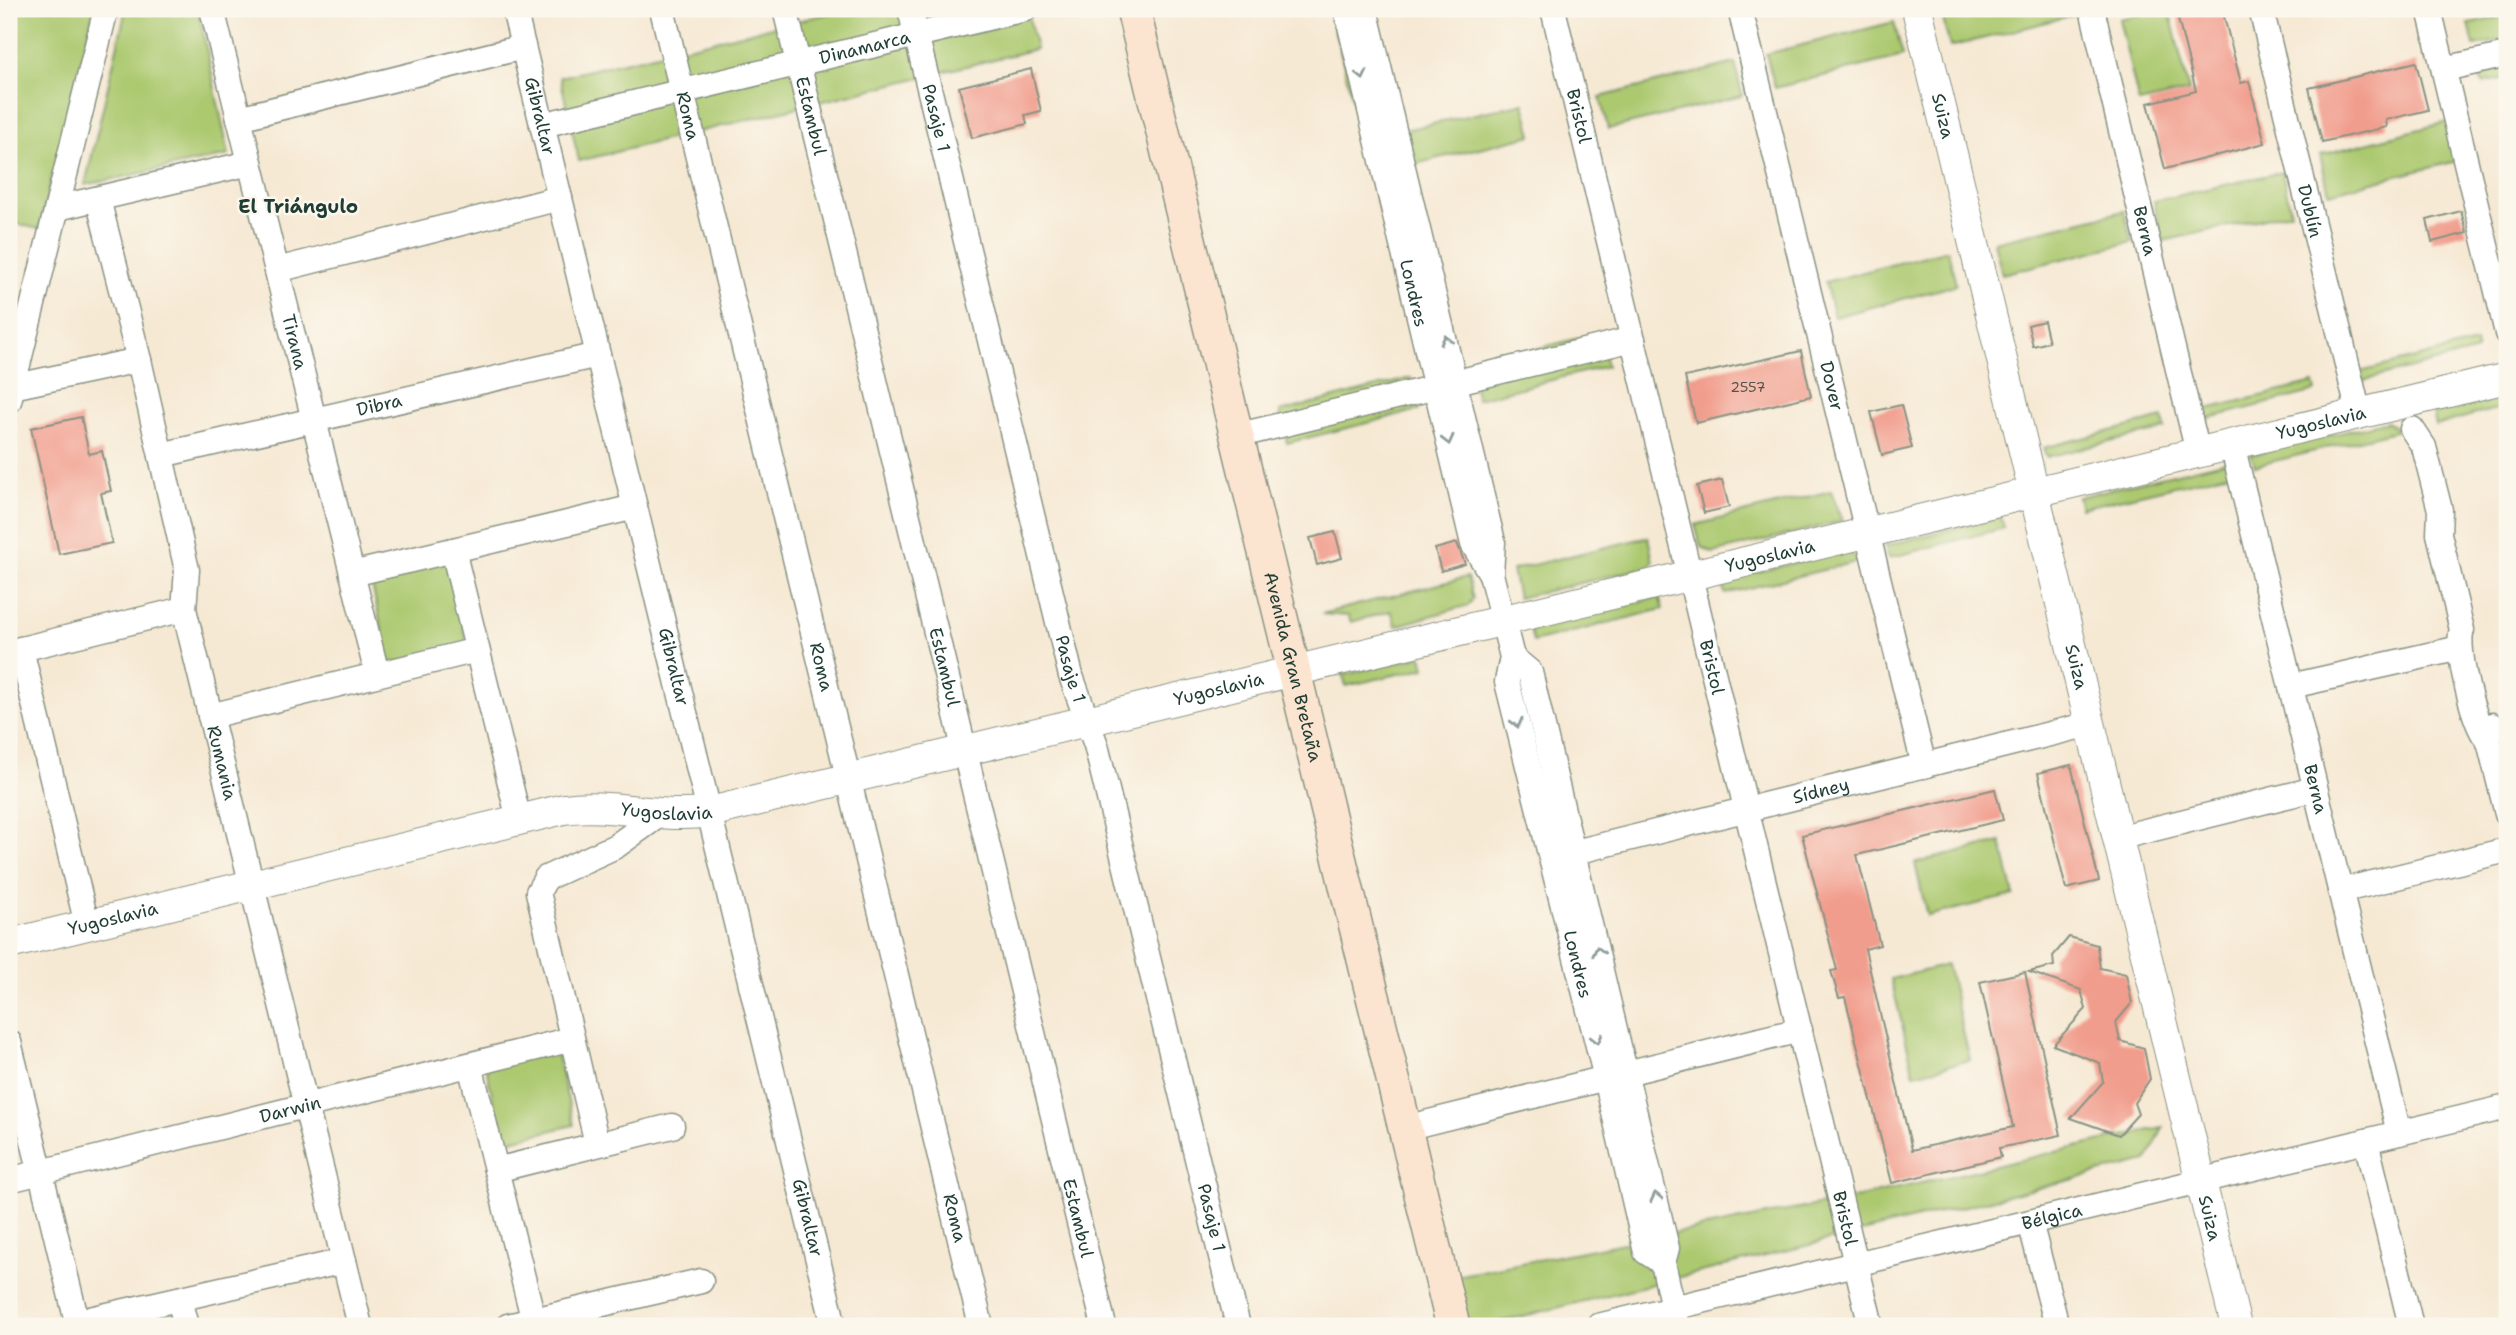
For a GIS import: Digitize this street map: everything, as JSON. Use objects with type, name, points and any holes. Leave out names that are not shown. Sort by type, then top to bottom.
[{"type":"main road","name":"Avenida Gran Bretaña","points":[[1133,9],[1453,1326]]},
{"type":"street","points":[[106,9],[11,394],[139,360]]},
{"type":"street","name":"Tirana","points":[[212,9],[377,674]]},
{"type":"street","name":"Gibraltar","points":[[514,9],[834,1326]]},
{"type":"street","name":"Roma","points":[[662,9],[981,1326]]},
{"type":"street","name":"Estambul","points":[[785,9],[1104,1326]]},
{"type":"street","name":"Pasaje 1","points":[[910,9],[1073,684],[1096,745],[1238,1326]]},
{"type":"street","name":"Dinamarca","points":[[542,125],[1025,9]]},
{"type":"street","name":"Londres","points":[[1346,9],[1445,385]]},
{"type":"street","name":"Londres","points":[[1365,9],[1445,385],[1473,544],[1491,574],[1512,657],[1507,682],[1563,855],[1617,1075],[1646,1252],[1663,1263],[1675,1317]]},
{"type":"street","name":"Bristol","points":[[1553,9],[1871,1326]]},
{"type":"street","name":"Dover","points":[[1740,9],[1924,766]]},
{"type":"street","name":"Suiza","points":[[1917,9],[2236,1326]]},
{"type":"street","name":"Berna","points":[[2092,9],[2198,453]]},
{"type":"street","name":"Dublín","points":[[2261,9],[2359,414]]},
{"type":"street","points":[[2430,9],[2507,333]]},
{"type":"street","points":[[239,118],[523,47]]},
{"type":"street","points":[[2444,69],[2507,55]]},
{"type":"street","points":[[57,208],[250,163]]},
{"type":"street","points":[[277,270],[560,198]]},
{"type":"street","name":"Rumania","points":[[97,199],[139,360],[187,570],[184,609],[254,885],[360,1326]]},
{"type":"street","points":[[1236,436],[1633,339]]},
{"type":"street","name":"Dibra","points":[[161,455],[598,355]]},
{"type":"street","name":"Yugoslavia","points":[[9,944],[586,806],[625,808],[659,815],[710,812],[2359,414],[2409,415],[2507,377]]},
{"type":"street","points":[[2409,415],[2411,452],[2424,505],[2432,527],[2439,534],[2477,725],[2498,739],[2507,814]]},
{"type":"street","name":"Berna","points":[[2232,444],[2399,1133]]},
{"type":"street","points":[[352,574],[635,507]]},
{"type":"street","points":[[453,550],[519,820]]},
{"type":"street","points":[[87,925],[15,650],[184,609]]},
{"type":"street","points":[[2291,686],[2461,639]]},
{"type":"street","points":[[211,716],[477,650]]},
{"type":"street","name":"Sídney","points":[[1563,855],[2090,724]]},
{"type":"street","points":[[2117,838],[2315,789]]},
{"type":"street","points":[[597,1144],[538,899],[540,886],[546,878],[616,846],[659,815]]},
{"type":"street","points":[[2340,891],[2507,850]]},
{"type":"street","points":[[1405,1128],[1800,1030]]},
{"type":"street","name":"Darwin","points":[[9,1180],[572,1039]]},
{"type":"street","points":[[9,1042],[78,1324],[344,1261]]},
{"type":"street","points":[[470,1065],[534,1323]]},
{"type":"street","name":"Bélgica","points":[[1598,1326],[1675,1317],[1856,1264],[2507,1107]]},
{"type":"street","points":[[496,1170],[672,1126]]},
{"type":"street","points":[[2366,1141],[2411,1326]]},
{"type":"street","points":[[2030,1222],[2057,1326]]},
{"type":"street","points":[[508,1326],[534,1323],[701,1280]]},
{"type":"street","points":[[179,1299],[186,1326]]},
{"type":"green space","points":[[9,9],[94,9],[39,229],[9,222]]},
{"type":"green space","points":[[126,9],[198,9],[229,155],[85,185]]},
{"type":"green space","points":[[848,9],[1027,9],[1036,49],[579,161],[560,77]]},
{"type":"green space","points":[[1329,9],[1339,9],[1368,138],[1363,139]]},
{"type":"green space","points":[[1964,9],[2077,9],[2078,14],[1950,47],[1942,15]]},
{"type":"green space","points":[[2169,9],[2189,91],[2139,103],[2119,19]]},
{"type":"green space","points":[[2507,16],[2507,39],[2474,46],[2469,24]]},
{"type":"green space","points":[[1894,22],[1903,56],[1775,88],[1766,54]]},
{"type":"green space","points":[[1735,63],[1742,96],[1608,129],[1600,97]]},
{"type":"green space","points":[[2507,67],[2507,78],[2482,83],[2480,74]]},
{"type":"green space","points":[[1524,103],[1532,135],[1403,167],[1396,132]]},
{"type":"green space","points":[[2447,122],[2457,161],[2329,193],[2320,155]]},
{"type":"green space","points":[[1374,164],[1418,361],[1369,171],[1369,165]]},
{"type":"green space","points":[[2282,172],[2291,212],[2163,241],[2154,201]]},
{"type":"green space","points":[[2124,211],[2132,242],[2002,274],[1994,242]]},
{"type":"green space","points":[[1948,250],[1956,285],[1834,317],[1825,282]]},
{"type":"green space","points":[[1599,333],[1607,366],[1477,399],[1468,366]]},
{"type":"green space","points":[[2475,343],[2477,351],[2354,383],[2352,374]]},
{"type":"green space","points":[[1411,378],[1419,410],[1287,443],[1280,412]]},
{"type":"green space","points":[[2314,383],[2316,391],[2198,421],[2195,412]]},
{"type":"green space","points":[[2507,395],[2507,406],[2436,425],[2433,414]]},
{"type":"green space","points":[[2163,418],[2165,429],[2046,457],[2043,448]]},
{"type":"green space","points":[[2387,421],[2399,430],[2255,466],[2251,455]]},
{"type":"green space","points":[[2227,461],[2230,473],[2081,508],[2078,497]]},
{"type":"green space","points":[[1831,491],[1843,521],[1713,553],[1701,547],[1695,525]]},
{"type":"green space","points":[[2001,516],[2004,528],[1889,558],[1885,546]]},
{"type":"green space","points":[[1648,537],[1653,562],[1647,567],[1518,598],[1512,570]]},
{"type":"green space","points":[[1846,550],[1860,561],[1725,594],[1721,581]]},
{"type":"green space","points":[[447,558],[468,646],[390,664],[370,577]]},
{"type":"green space","points":[[1467,577],[1473,598],[1469,605],[1396,626],[1391,611],[1351,622],[1348,616],[1321,614]]},
{"type":"green space","points":[[1659,597],[1663,609],[1533,642],[1530,629]]},
{"type":"green space","points":[[1422,656],[1425,668],[1346,686],[1343,675]]},
{"type":"green space","points":[[2001,842],[2014,895],[1927,916],[1915,863]]},
{"type":"green space","points":[[1947,965],[1970,1060],[1914,1074],[1891,979]]},
{"type":"green space","points":[[556,1052],[574,1125],[503,1142],[486,1068]]},
{"type":"green space","points":[[2163,1127],[2147,1161],[1484,1326],[1462,1326],[1450,1277],[1869,1195]]},
{"type":"green space","points":[[172,1302],[177,1326],[96,1326]]},
{"type":"building","points":[[2202,9],[2222,9],[2241,83],[2249,81],[2265,143],[2165,169],[2148,103],[2196,91],[2177,15]]},
{"type":"building","points":[[2416,62],[2428,110],[2386,120],[2387,127],[2322,142],[2309,88]]},
{"type":"building","points":[[1031,69],[1041,111],[1025,115],[1027,124],[972,138],[959,87]]},
{"type":"building","points":[[2461,211],[2467,233],[2432,242],[2427,220]]},
{"type":"building","points":[[2044,321],[2049,342],[2033,346],[2028,325]]},
{"type":"building","points":[[1801,351],[1811,396],[1696,423],[1685,377]]},
{"type":"building","points":[[1901,405],[1912,448],[1882,455],[1871,412]]},
{"type":"building","points":[[81,417],[89,454],[102,451],[111,491],[101,493],[112,543],[59,554],[31,428]]},
{"type":"building","points":[[1722,480],[1729,507],[1704,513],[1697,486]]},
{"type":"building","points":[[1335,532],[1342,558],[1317,565],[1310,538]]},
{"type":"building","points":[[1457,543],[1465,564],[1441,571],[1435,549]]},
{"type":"building","points":[[2071,765],[2099,881],[2066,889],[2038,773]]},
{"type":"building","points":[[1995,789],[2003,820],[1857,855],[1880,945],[1865,949],[1912,1150],[2013,1127],[1980,982],[2025,972],[2061,1135],[1999,1148],[2001,1157],[1892,1183],[1845,997],[1839,998],[1831,971],[1837,970],[1802,835]]},
{"type":"building","points":[[2069,937],[2097,945],[2100,968],[2126,974],[2132,1003],[2116,1022],[2120,1041],[2144,1048],[2150,1079],[2134,1103],[2138,1114],[2119,1135],[2071,1118],[2103,1082],[2100,1063],[2053,1045],[2086,1009],[2081,990],[2029,972],[2054,966],[2053,956]]},
{"type":"district","name":"El Triángulo","points":[[298,206]]}]
